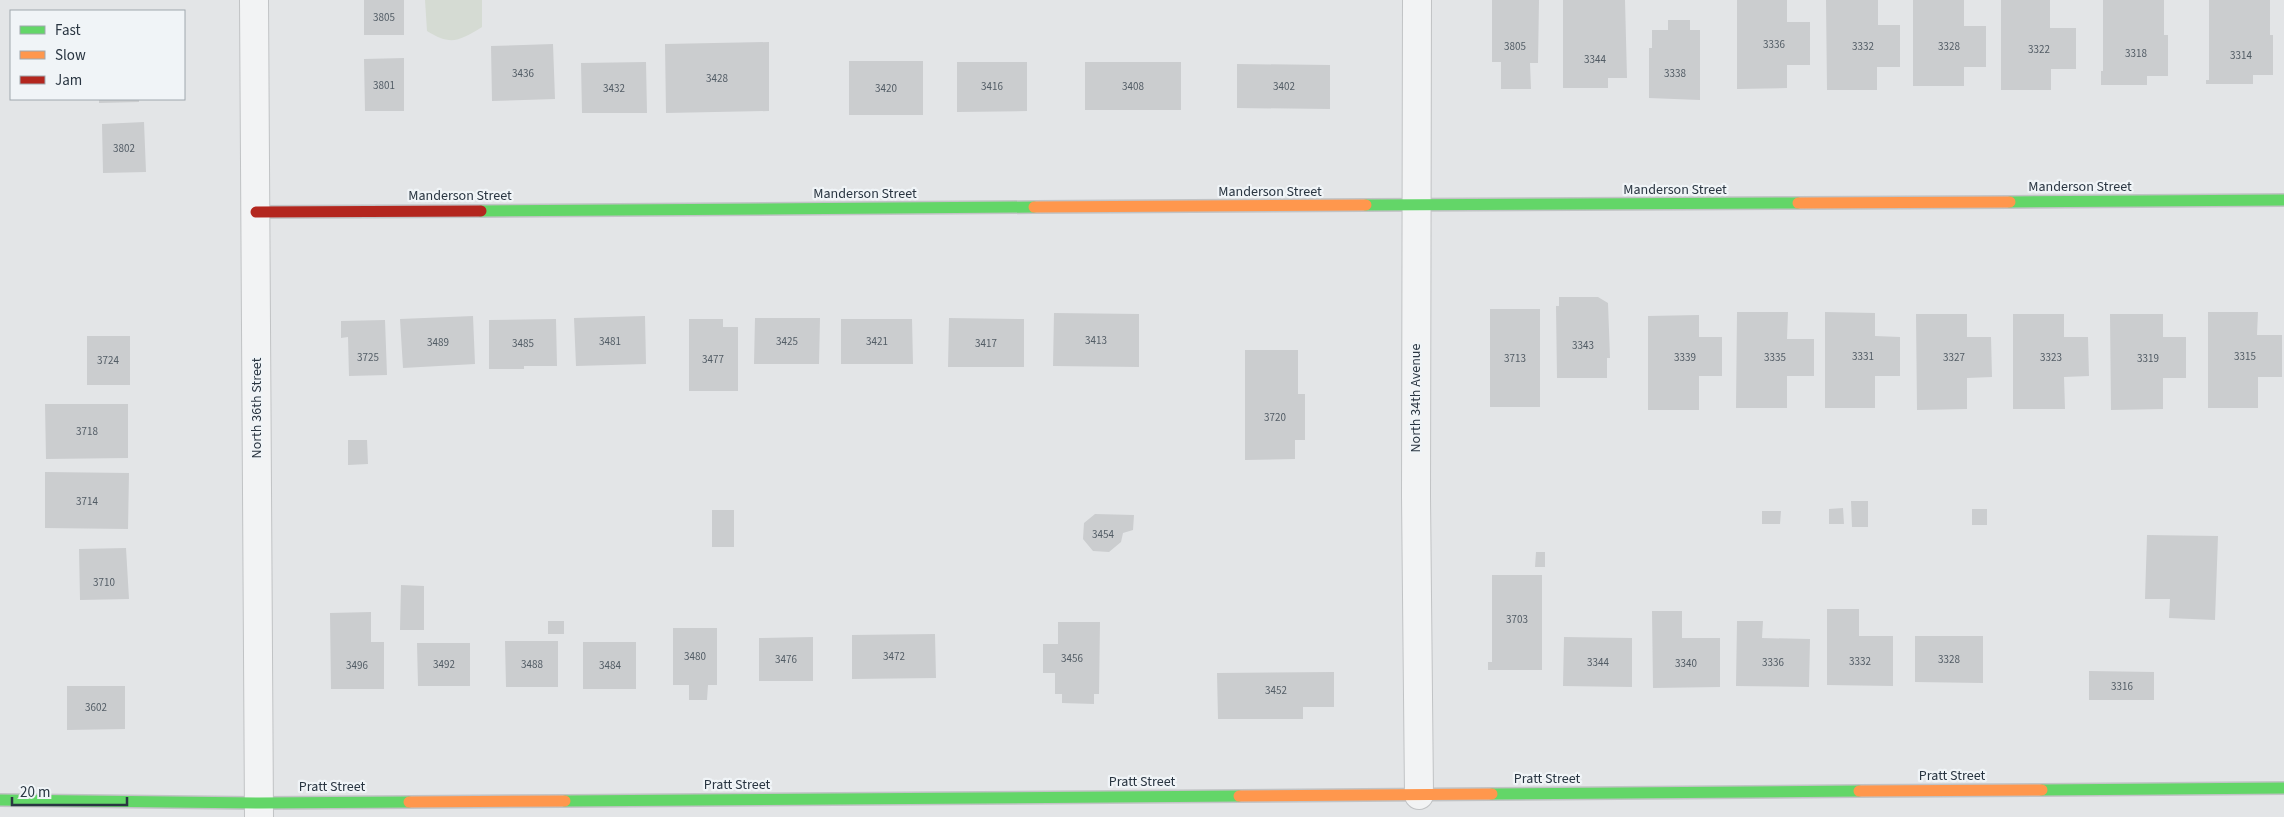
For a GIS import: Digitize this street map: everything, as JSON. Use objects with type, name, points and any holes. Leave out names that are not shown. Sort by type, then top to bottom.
[{"type":"street","name":"North 36th Street","points":[[254,0],[258,810]]},
{"type":"street","name":"North 34th Avenue","points":[[1417,0],[1416,506],[1418,795]]},
{"type":"street","name":"Manderson Street","points":[[256,212],[1417,207],[2284,200]]},
{"type":"street","name":"Pratt Street","points":[[0,800],[258,810],[1418,795],[2284,788]]},
{"type":"shaded area","points":[[425,0],[482,0],[482,27],[467,36],[455,40],[442,39],[435,36],[427,31]]},
{"type":"building","points":[[364,0],[404,0],[404,35],[364,35]]},
{"type":"building","points":[[1492,0],[1539,0],[1538,63],[1530,63],[1531,89],[1501,89],[1501,62],[1492,62]]},
{"type":"building","points":[[1563,0],[1625,0],[1627,78],[1608,78],[1608,88],[1563,88]]},
{"type":"building","points":[[1737,0],[1787,0],[1787,22],[1810,22],[1810,65],[1787,65],[1787,88],[1737,89]]},
{"type":"building","points":[[1826,0],[1878,0],[1878,25],[1900,25],[1900,67],[1877,67],[1877,90],[1827,90]]},
{"type":"building","points":[[1913,0],[1964,0],[1964,26],[1986,26],[1986,67],[1964,67],[1964,86],[1913,86]]},
{"type":"building","points":[[2001,0],[2050,0],[2050,28],[2076,28],[2076,69],[2051,69],[2051,90],[2001,90]]},
{"type":"building","points":[[2103,0],[2164,0],[2164,35],[2168,35],[2168,76],[2147,76],[2147,85],[2101,85],[2101,71],[2103,71]]},
{"type":"building","points":[[2209,0],[2270,0],[2270,35],[2273,35],[2273,75],[2253,75],[2253,84],[2206,84],[2206,80],[2209,80]]},
{"type":"building","points":[[1668,20],[1690,20],[1690,30],[1700,30],[1700,100],[1649,98],[1649,48],[1652,48],[1652,30],[1668,30]]},
{"type":"building","points":[[769,42],[769,111],[666,113],[665,44]]},
{"type":"building","points":[[553,44],[555,99],[492,101],[491,46]]},
{"type":"building","points":[[404,58],[404,111],[365,111],[364,59]]},
{"type":"building","points":[[849,61],[923,61],[923,115],[849,115]]},
{"type":"building","points":[[646,62],[647,113],[582,113],[581,63]]},
{"type":"building","points":[[957,62],[1027,62],[1027,111],[957,112]]},
{"type":"building","points":[[1085,62],[1181,62],[1181,110],[1085,110]]},
{"type":"building","points":[[1237,64],[1330,65],[1330,109],[1237,108]]},
{"type":"building","points":[[99,100],[139,100],[139,102],[99,103]]},
{"type":"building","points":[[144,122],[146,172],[103,173],[102,124]]},
{"type":"building","points":[[1559,297],[1598,297],[1608,303],[1610,358],[1607,358],[1607,378],[1557,378],[1556,306],[1559,306]]},
{"type":"building","points":[[1490,309],[1540,309],[1540,407],[1490,407]]},
{"type":"building","points":[[1737,312],[1788,312],[1787,339],[1814,339],[1814,376],[1787,376],[1787,408],[1736,408]]},
{"type":"building","points":[[1825,312],[1875,313],[1875,336],[1900,337],[1900,376],[1875,376],[1875,408],[1825,408]]},
{"type":"building","points":[[2208,312],[2258,312],[2257,335],[2282,335],[2282,377],[2258,377],[2258,408],[2208,408]]},
{"type":"building","points":[[1054,313],[1139,314],[1139,367],[1053,366]]},
{"type":"building","points":[[1916,314],[1967,314],[1967,337],[1991,337],[1992,377],[1967,378],[1967,409],[1917,410]]},
{"type":"building","points":[[2013,314],[2064,314],[2064,337],[2088,337],[2089,376],[2064,377],[2065,409],[2013,409]]},
{"type":"building","points":[[2110,314],[2163,314],[2163,337],[2186,337],[2186,378],[2163,378],[2163,409],[2111,410]]},
{"type":"building","points":[[1699,315],[1699,337],[1722,337],[1722,376],[1699,376],[1699,410],[1648,410],[1648,316]]},
{"type":"building","points":[[473,316],[475,364],[403,368],[400,319]]},
{"type":"building","points":[[645,316],[646,364],[576,366],[574,318]]},
{"type":"building","points":[[755,318],[820,318],[819,364],[754,364]]},
{"type":"building","points":[[949,318],[1024,319],[1024,367],[948,367]]},
{"type":"building","points":[[556,319],[557,366],[524,366],[524,369],[489,369],[489,320]]},
{"type":"building","points":[[689,319],[723,319],[723,327],[738,327],[738,391],[689,391]]},
{"type":"building","points":[[841,319],[912,319],[913,364],[841,364]]},
{"type":"building","points":[[385,320],[387,375],[349,376],[348,337],[341,338],[341,321]]},
{"type":"building","points":[[87,336],[130,336],[130,385],[87,385]]},
{"type":"building","points":[[1245,350],[1298,350],[1298,394],[1305,394],[1305,440],[1295,440],[1295,459],[1245,460]]},
{"type":"building","points":[[45,404],[128,404],[128,458],[46,459]]},
{"type":"building","points":[[348,440],[367,440],[368,464],[348,465]]},
{"type":"building","points":[[45,472],[129,473],[128,529],[45,528]]},
{"type":"building","points":[[1851,501],[1868,501],[1868,527],[1852,527]]},
{"type":"building","points":[[1843,508],[1844,524],[1829,524],[1829,509]]},
{"type":"building","points":[[1972,509],[1987,509],[1987,525],[1972,525]]},
{"type":"building","points":[[712,510],[734,510],[734,547],[712,547]]},
{"type":"building","points":[[1762,511],[1781,511],[1780,524],[1762,524]]},
{"type":"building","points":[[1095,514],[1134,515],[1133,530],[1123,533],[1121,542],[1109,552],[1093,551],[1083,539],[1084,523]]},
{"type":"building","points":[[2147,535],[2218,536],[2215,620],[2169,618],[2170,599],[2145,599]]},
{"type":"building","points":[[126,548],[129,599],[80,600],[79,549]]},
{"type":"building","points":[[1536,552],[1545,552],[1545,567],[1535,567]]},
{"type":"building","points":[[1492,575],[1542,575],[1542,670],[1488,670],[1488,662],[1492,662]]},
{"type":"building","points":[[401,585],[424,586],[424,630],[400,630]]},
{"type":"building","points":[[1827,609],[1859,609],[1859,636],[1893,636],[1893,686],[1827,685]]},
{"type":"building","points":[[1652,611],[1682,611],[1682,638],[1720,638],[1720,687],[1653,688]]},
{"type":"building","points":[[371,612],[371,642],[384,642],[384,689],[331,689],[330,613]]},
{"type":"building","points":[[548,621],[564,621],[564,634],[548,634]]},
{"type":"building","points":[[1737,621],[1763,621],[1762,638],[1810,639],[1809,687],[1736,686]]},
{"type":"building","points":[[1058,622],[1100,622],[1099,694],[1094,694],[1094,704],[1062,703],[1062,694],[1055,694],[1055,673],[1043,673],[1043,644],[1058,644]]},
{"type":"building","points":[[673,628],[717,628],[717,685],[708,685],[707,700],[689,700],[689,685],[673,685]]},
{"type":"building","points":[[935,634],[936,678],[852,679],[852,635]]},
{"type":"building","points":[[1915,636],[1983,636],[1983,683],[1915,682]]},
{"type":"building","points":[[813,637],[813,681],[759,681],[759,638]]},
{"type":"building","points":[[1564,637],[1632,638],[1632,687],[1563,686]]},
{"type":"building","points":[[505,641],[558,641],[558,687],[506,687]]},
{"type":"building","points":[[583,642],[636,642],[636,689],[583,689]]},
{"type":"building","points":[[417,643],[470,643],[470,686],[418,686]]},
{"type":"building","points":[[2089,671],[2154,672],[2154,700],[2089,700]]},
{"type":"building","points":[[1334,672],[1334,707],[1303,707],[1303,719],[1218,719],[1217,673]]},
{"type":"building","points":[[67,686],[125,686],[125,729],[67,730]]},
{"type":"traffic: fast","points":[[2010,202],[2284,200]]},
{"type":"traffic: fast","points":[[1366,205],[1798,203]]},
{"type":"traffic: fast","points":[[481,211],[1034,207]]},
{"type":"traffic: fast","points":[[2042,790],[2284,788]]},
{"type":"traffic: fast","points":[[1492,794],[1859,791]]},
{"type":"traffic: fast","points":[[565,801],[1239,796]]},
{"type":"traffic: fast","points":[[0,800],[259,803],[409,802]]},
{"type":"traffic: slow","points":[[1798,203],[2010,202]]},
{"type":"traffic: slow","points":[[1034,207],[1366,205]]},
{"type":"traffic: slow","points":[[1859,791],[2042,790]]},
{"type":"traffic: slow","points":[[1239,796],[1492,794]]},
{"type":"traffic: slow","points":[[409,802],[565,801]]},
{"type":"traffic: jam","points":[[256,212],[481,211]]}]
